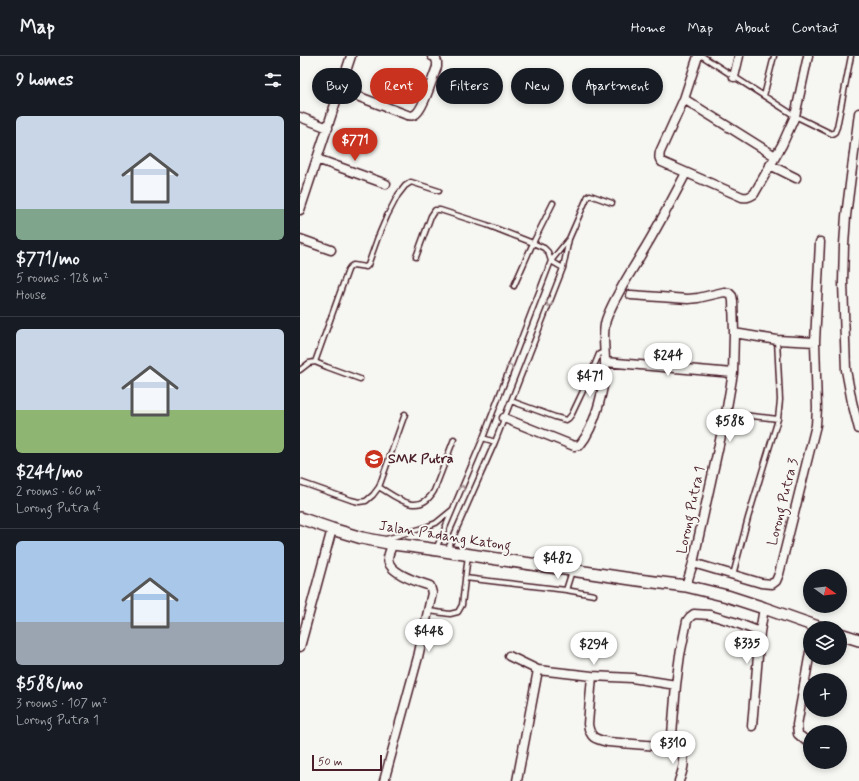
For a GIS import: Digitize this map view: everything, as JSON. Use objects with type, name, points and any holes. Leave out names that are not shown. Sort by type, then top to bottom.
[{"type":"street","points":[[347,68],[351,56]]},
{"type":"street","points":[[362,98],[410,116],[414,115],[422,106],[437,67],[435,57],[432,56]]},
{"type":"street","points":[[698,56],[684,99],[659,157],[662,162],[742,198],[746,198],[754,194],[782,145],[795,116],[808,56]]},
{"type":"street","points":[[734,77],[739,56]]},
{"type":"street","points":[[684,99],[775,156]]},
{"type":"street","points":[[300,210],[336,104]]},
{"type":"street","points":[[859,113],[846,216],[843,282],[846,370],[859,429]]},
{"type":"street","points":[[300,117],[328,128]]},
{"type":"street","points":[[317,159],[386,184]]},
{"type":"street","points":[[770,165],[796,178]]},
{"type":"street","points":[[504,418],[574,446],[580,445],[583,441],[594,418],[602,390],[605,362],[604,336],[606,321],[612,305],[686,173]]},
{"type":"street","points":[[300,239],[331,250]]},
{"type":"street","name":"Lorong Putra 3","points":[[693,563],[767,585],[776,581],[779,574],[816,425],[817,402],[815,342],[820,242]]},
{"type":"street","name":"Lorong Putra 1","points":[[631,295],[688,299],[724,292],[729,293],[732,296],[733,301],[733,373],[726,413],[693,563],[686,586]]},
{"type":"street","points":[[734,333],[777,340],[815,342]]},
{"type":"street","points":[[605,362],[733,373]]},
{"type":"street","name":"Jalan Padang Katong","points":[[300,518],[362,538],[392,544],[686,586],[727,596],[803,622]]},
{"type":"street","points":[[300,647],[332,529]]},
{"type":"street","points":[[384,781],[418,657],[432,593],[430,586],[401,575],[392,569],[388,560],[392,544]]},
{"type":"street","points":[[752,726],[760,632],[764,608]]},
{"type":"street","points":[[671,747],[676,685],[684,634],[687,621],[690,617],[694,614],[710,615],[760,632]]},
{"type":"street","points":[[847,636],[859,640]]},
{"type":"street","points":[[509,656],[538,670],[592,676],[632,678],[676,685]]},
{"type":"street","points":[[803,738],[798,734],[797,725],[808,665]]},
{"type":"street","points":[[517,781],[538,670]]},
{"type":"street","points":[[592,676],[588,724],[591,735],[598,740],[608,742],[671,747],[681,750],[684,758],[679,781]]},
{"type":"lane","points":[[702,56],[795,116],[832,134],[835,132],[837,127],[851,56]]},
{"type":"lane","points":[[764,96],[774,56]]},
{"type":"lane","points":[[315,362],[348,270],[353,264],[366,267],[368,265],[387,216],[398,195],[405,186],[411,182],[439,191]]},
{"type":"lane","points":[[436,550],[483,438],[551,262],[569,238],[588,196],[612,203]]},
{"type":"lane","points":[[514,286],[553,203]]},
{"type":"lane","points":[[416,257],[431,216],[435,210],[440,210],[487,225],[544,248],[548,252],[551,262],[563,268]]},
{"type":"lane","points":[[447,551],[511,401],[563,268],[569,238]]},
{"type":"lane","points":[[733,575],[748,518],[778,419],[780,400],[777,340]]},
{"type":"lane","points":[[511,401],[566,420],[572,414],[599,354],[604,352]]},
{"type":"lane","points":[[300,370],[315,362],[360,380]]},
{"type":"lane","points":[[726,413],[778,419]]},
{"type":"lane","points":[[300,482],[340,497],[359,502],[370,499],[379,487],[405,414]]},
{"type":"lane","points":[[483,438],[494,442]]},
{"type":"lane","points":[[379,487],[409,504],[420,504],[425,502],[431,497],[434,491],[454,439]]},
{"type":"lane","points":[[379,541],[436,523],[453,509]]},
{"type":"lane","points":[[429,611],[450,614],[458,612],[462,605],[468,555]]},
{"type":"lane","points":[[566,590],[572,570]]},
{"type":"lane","points":[[465,578],[566,590],[594,595]]},
{"type":"place","name":"SMK Putra","points":[[374,459]]}]
